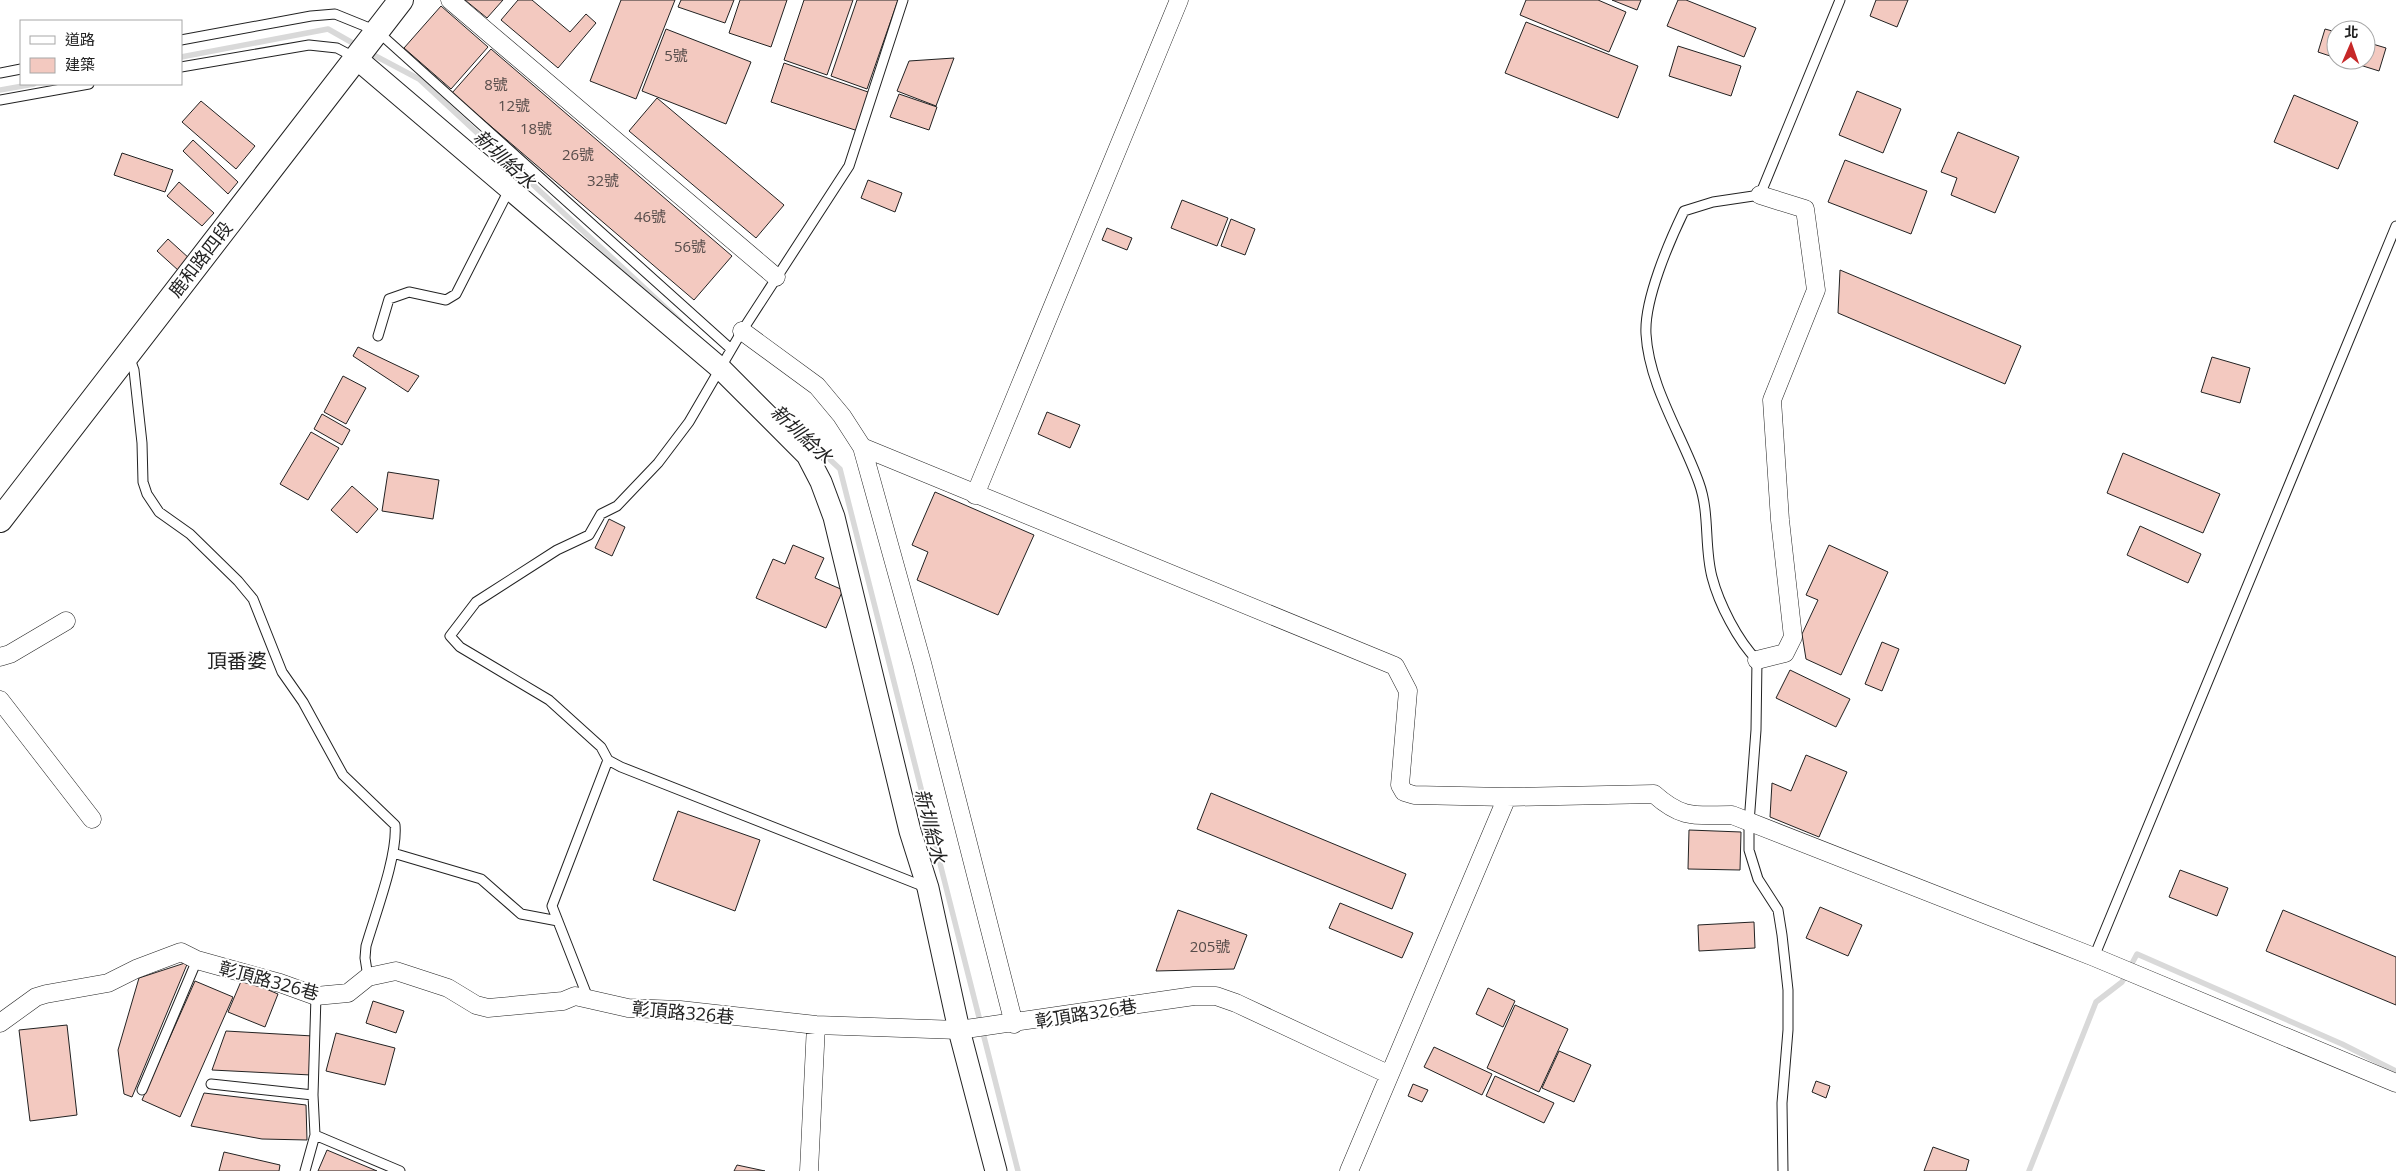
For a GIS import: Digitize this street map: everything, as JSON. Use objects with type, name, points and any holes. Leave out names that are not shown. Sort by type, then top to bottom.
[{"type":"main road","name":"鹿和路四段","points":[[0,520],[401,0]]},
{"type":"street","points":[[450,0],[776,277]]},
{"type":"street","points":[[975,495],[1179,0]]},
{"type":"street","points":[[357,59],[720,368],[807,455],[821,482],[834,517],[910,831],[928,888],[965,1030],[996,1171]]},
{"type":"street","points":[[1757,660],[1785,653],[1793,637],[1780,520],[1772,400],[1816,290],[1805,209],[1760,195]]},
{"type":"street","points":[[742,331],[817,386],[842,416],[862,447],[922,663],[1014,1024]]},
{"type":"street","points":[[862,447],[1395,666],[1408,691],[1400,784],[1404,792],[1414,795],[1507,796],[1654,794],[1670,808],[1686,815],[1732,815],[2094,957],[2396,1083]]},
{"type":"street","points":[[0,657],[10,654],[66,621]]},
{"type":"street","points":[[0,700],[92,819]]},
{"type":"street","points":[[1349,1171],[1388,1074],[1507,796]]},
{"type":"street","name":"彰頂路326巷","points":[[0,1023],[36,997],[108,984],[136,969],[181,952],[197,960],[280,982],[316,996],[348,993],[368,977],[396,971],[448,988],[476,1006],[488,1008],[563,1001],[575,996],[628,1008],[680,1010],[816,1025],[965,1030],[1194,996],[1216,996],[1236,1003],[1388,1074]]},
{"type":"street","points":[[809,1171],[816,1025]]},
{"type":"lane","points":[[903,0],[849,166],[742,331],[690,422],[658,463],[618,506],[601,514],[589,535],[557,550],[476,602],[450,636],[460,647],[549,700],[601,746],[608,760],[928,888]]},
{"type":"lane","points":[[1784,1171],[1782,1103],[1788,1030],[1788,990],[1778,910],[1758,879],[1749,850],[1749,823],[1756,730],[1757,660],[1744,647],[1711,577],[1705,511],[1700,485],[1659,390],[1646,334],[1648,309],[1668,244],[1684,211],[1713,202],[1760,195],[1840,0]]},
{"type":"lane","points":[[182,40],[311,16],[335,14],[377,31],[731,349]]},
{"type":"lane","points":[[182,66],[309,45],[337,48],[357,59]]},
{"type":"lane","points":[[0,73],[20,69]]},
{"type":"lane","points":[[0,100],[83,85]]},
{"type":"lane","points":[[378,336],[389,299],[409,292],[446,300],[456,294],[510,188]]},
{"type":"lane","points":[[2094,957],[2396,226]]},
{"type":"lane","points":[[128,352],[134,370],[142,443],[143,482],[148,494],[159,512],[190,534],[238,581],[253,599],[282,672],[303,702],[343,776],[395,825],[396,836],[393,853],[366,946],[365,958],[368,977]]},
{"type":"lane","points":[[588,999],[552,906],[608,760]]},
{"type":"lane","points":[[393,853],[480,879],[521,914],[558,921]]},
{"type":"lane","points":[[142,1090],[197,960]]},
{"type":"lane","points":[[305,1171],[315,1135],[312,1095],[316,996]]},
{"type":"lane","points":[[211,1084],[312,1095]]},
{"type":"lane","points":[[315,1135],[400,1171]]},
{"type":"building","points":[[465,0],[503,0],[487,18]]},
{"type":"building","points":[[518,0],[532,0],[570,32],[586,14],[596,23],[558,68],[501,20]]},
{"type":"building","points":[[621,0],[675,0],[636,99],[590,81]]},
{"type":"building","points":[[681,0],[734,0],[725,23],[678,7]]},
{"type":"building","points":[[740,0],[787,0],[771,47],[729,33]]},
{"type":"building","points":[[804,0],[853,0],[827,75],[784,60]]},
{"type":"building","points":[[857,0],[898,0],[867,89],[831,76]]},
{"type":"building","points":[[1526,0],[1598,0],[1626,12],[1609,52],[1520,15]]},
{"type":"building","points":[[1612,0],[1641,0],[1637,10]]},
{"type":"building","points":[[1678,0],[1686,0],[1756,28],[1744,57],[1667,26]]},
{"type":"building","points":[[1876,0],[1908,0],[1897,27],[1870,16]]},
{"type":"building","points":[[441,6],[488,47],[451,89],[404,48]]},
{"type":"building","points":[[1526,22],[1638,66],[1618,118],[1505,73]]},
{"type":"building","points":[[666,29],[751,62],[726,124],[642,91]]},
{"type":"building","points":[[2325,29],[2326,29],[2326,55],[2318,52]]},
{"type":"building","points":[[2376,45],[2386,48],[2379,71],[2376,70]]},
{"type":"building","points":[[1678,46],[1741,66],[1731,96],[1669,76]]},
{"type":"building","points":[[491,49],[732,256],[694,300],[452,93]]},
{"type":"building","points":[[954,58],[936,106],[897,91],[909,61]]},
{"type":"building","points":[[784,63],[871,93],[858,131],[771,102]]},
{"type":"building","points":[[1857,91],[1901,109],[1883,153],[1839,135]]},
{"type":"building","points":[[899,94],[937,107],[929,130],[890,117]]},
{"type":"building","points":[[2294,95],[2358,122],[2338,169],[2274,142]]},
{"type":"building","points":[[657,98],[784,205],[756,238],[629,131]]},
{"type":"building","points":[[201,101],[255,146],[236,169],[182,122]]},
{"type":"building","points":[[1958,132],[2019,157],[1995,213],[1951,195],[1957,178],[1941,172]]},
{"type":"building","points":[[193,140],[238,182],[228,194],[183,151]]},
{"type":"building","points":[[122,153],[173,170],[165,192],[114,175]]},
{"type":"building","points":[[1845,160],[1927,191],[1911,234],[1828,202]]},
{"type":"building","points":[[868,180],[902,193],[895,212],[861,198]]},
{"type":"building","points":[[179,182],[214,213],[202,226],[167,196]]},
{"type":"building","points":[[1182,200],[1228,218],[1217,246],[1171,228]]},
{"type":"building","points":[[1231,219],[1255,229],[1245,255],[1221,246]]},
{"type":"building","points":[[1107,228],[1132,238],[1127,250],[1102,240]]},
{"type":"building","points":[[168,239],[190,259],[179,271],[157,251]]},
{"type":"building","points":[[1840,270],[2021,346],[2005,384],[1838,313]]},
{"type":"building","points":[[358,347],[419,376],[408,392],[353,356]]},
{"type":"building","points":[[2212,357],[2250,368],[2240,403],[2201,392]]},
{"type":"building","points":[[343,376],[366,388],[346,424],[324,412]]},
{"type":"building","points":[[1047,412],[1080,425],[1070,448],[1038,434]]},
{"type":"building","points":[[322,414],[350,430],[342,445],[314,429]]},
{"type":"building","points":[[311,432],[339,448],[308,500],[280,484]]},
{"type":"building","points":[[2123,453],[2220,494],[2203,533],[2107,493]]},
{"type":"building","points":[[388,472],[439,480],[433,519],[382,511]]},
{"type":"building","points":[[352,486],[378,509],[357,533],[331,510]]},
{"type":"building","points":[[935,492],[1034,535],[998,615],[917,580],[928,552],[912,545]]},
{"type":"building","points":[[609,519],[625,527],[612,556],[595,548]]},
{"type":"building","points":[[2140,526],[2201,554],[2188,583],[2127,555]]},
{"type":"building","points":[[793,545],[824,558],[815,578],[843,590],[826,628],[756,598],[773,559],[785,564]]},
{"type":"building","points":[[1829,545],[1888,572],[1841,675],[1806,659],[1802,634],[1818,600],[1806,595]]},
{"type":"building","points":[[1882,642],[1899,649],[1882,691],[1865,684]]},
{"type":"building","points":[[1790,670],[1850,699],[1836,727],[1776,698]]},
{"type":"building","points":[[1806,755],[1847,772],[1819,837],[1770,817],[1772,783],[1791,791]]},
{"type":"building","points":[[1211,793],[1406,874],[1392,909],[1197,829]]},
{"type":"building","points":[[678,811],[760,840],[735,911],[653,880]]},
{"type":"building","points":[[1689,830],[1741,832],[1740,870],[1688,869]]},
{"type":"building","points":[[2180,870],[2228,888],[2217,916],[2169,897]]},
{"type":"building","points":[[1340,903],[1413,933],[1402,958],[1329,928]]},
{"type":"building","points":[[1820,907],[1862,925],[1848,956],[1806,938]]},
{"type":"building","points":[[1178,910],[1247,935],[1234,969],[1156,971]]},
{"type":"building","points":[[2283,910],[2396,957],[2396,1005],[2266,951]]},
{"type":"building","points":[[1754,922],[1755,948],[1699,951],[1698,925]]},
{"type":"building","points":[[188,962],[132,1097],[124,1094],[118,1050],[139,978]]},
{"type":"building","points":[[242,979],[278,994],[265,1027],[228,1012]]},
{"type":"building","points":[[195,981],[233,997],[180,1117],[142,1100]]},
{"type":"building","points":[[1488,988],[1515,1001],[1503,1027],[1476,1014]]},
{"type":"building","points":[[373,1001],[404,1011],[396,1033],[366,1023]]},
{"type":"building","points":[[1515,1005],[1568,1029],[1539,1092],[1487,1068]]},
{"type":"building","points":[[67,1025],[77,1115],[30,1121],[19,1030]]},
{"type":"building","points":[[226,1031],[313,1036],[311,1075],[212,1070]]},
{"type":"building","points":[[336,1033],[395,1048],[385,1085],[326,1071]]},
{"type":"building","points":[[1434,1047],[1492,1074],[1482,1095],[1424,1067]]},
{"type":"building","points":[[1559,1051],[1591,1065],[1574,1102],[1542,1088]]},
{"type":"building","points":[[1495,1076],[1554,1103],[1544,1123],[1486,1096]]},
{"type":"building","points":[[1816,1081],[1830,1086],[1826,1098],[1812,1092]]},
{"type":"building","points":[[1413,1084],[1428,1090],[1422,1102],[1408,1096]]},
{"type":"building","points":[[204,1093],[306,1105],[307,1140],[262,1139],[191,1126]]},
{"type":"building","points":[[1933,1147],[1969,1160],[1966,1171],[1924,1171]]},
{"type":"building","points":[[327,1150],[377,1171],[318,1171]]},
{"type":"building","points":[[224,1152],[280,1165],[279,1171],[219,1171]]},
{"type":"building","points":[[737,1165],[765,1171],[734,1171]]},
{"type":"waterway","name":"新圳給水","points":[[182,57],[328,29],[358,46]]},
{"type":"waterway","name":"新圳給水","points":[[368,52],[419,79],[680,321]]},
{"type":"waterway","name":"新圳給水","points":[[0,90],[28,85]]},
{"type":"waterway","name":"新圳給水","points":[[777,410],[840,469],[1018,1171]]},
{"type":"waterway","points":[[2029,1171],[2096,1002],[2122,982],[2137,954],[2342,1044],[2396,1071]]},
{"type":"district","name":"頂番婆","points":[[237,660]]}]
